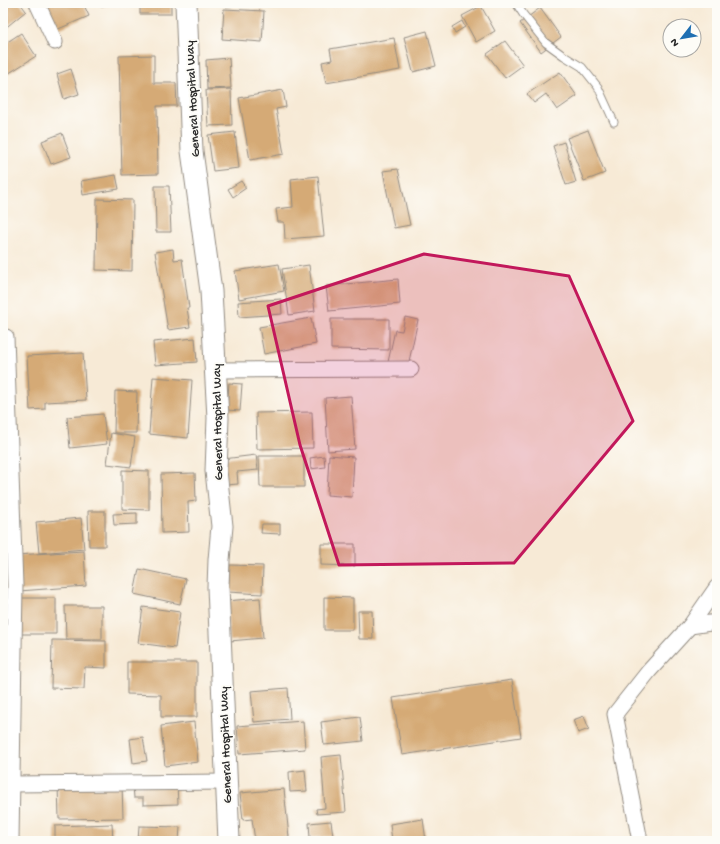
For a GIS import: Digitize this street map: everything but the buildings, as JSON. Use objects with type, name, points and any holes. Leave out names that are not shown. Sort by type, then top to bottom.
[{"type":"main road","name":"General Hospital Way","points":[[186,3],[192,151],[211,291],[218,418],[216,471],[222,526],[218,588],[229,841]]},
{"type":"street","points":[[37,3],[55,42]]},
{"type":"street","points":[[3,337],[6,337],[15,585],[11,841]]},
{"type":"street","points":[[215,370],[411,369]]},
{"type":"street","points":[[640,841],[615,714],[649,671],[690,626],[717,587]]},
{"type":"street","points":[[690,626],[717,622]]},
{"type":"street","points":[[12,784],[226,782]]},
{"type":"lane","points":[[516,3],[546,42],[564,56],[582,67],[598,87],[614,122]]},
{"type":"highlighted area","points":[[424,254],[569,276],[633,421],[514,563],[339,565],[300,445],[268,306]]}]
